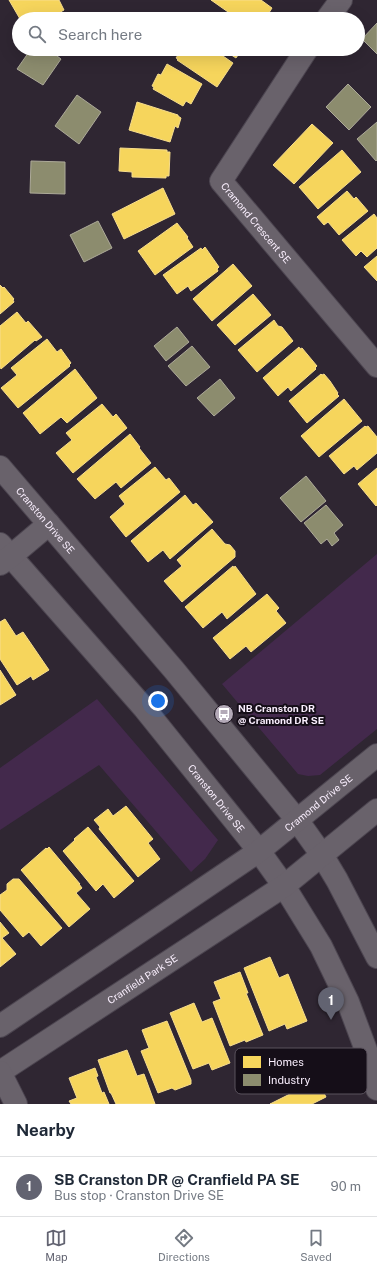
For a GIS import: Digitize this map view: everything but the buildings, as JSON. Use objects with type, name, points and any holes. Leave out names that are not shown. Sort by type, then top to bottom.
[{"type":"street","points":[[333,12],[341,0]]},
{"type":"street","name":"Cramond Crescent SE","points":[[302,56],[221,181],[377,366]]},
{"type":"street","name":"Cranston Drive SE","points":[[0,467],[174,670],[297,820],[322,855],[337,880],[377,957]]},
{"type":"street","points":[[4,555],[49,524]]},
{"type":"street","name":"Cranston Drive SE","points":[[4,555],[144,708],[259,850],[284,886],[321,946],[348,1002],[366,1048]]},
{"type":"street","name":"Cramond Drive SE","points":[[259,850],[377,755]]},
{"type":"street","points":[[284,886],[377,810]]},
{"type":"street","points":[[0,1026],[259,850]]},
{"type":"street","name":"Cranfield Park SE","points":[[0,1072],[284,886]]},
{"type":"street","name":"Cranston Drive SE","points":[[367,1050],[377,1089]]},
{"type":"street","points":[[0,1072],[16,1104]]},
{"type":"shaded area","points":[[377,554],[377,729],[320,775],[308,776],[298,774],[222,684]]},
{"type":"shaded area","points":[[97,699],[218,840],[205,859],[191,872],[99,765],[0,830],[0,768]]},
{"type":"place","name":"NB Cranston DR @ Cramond DR SE","points":[[224,714]]},
{"type":"place","name":"SB Cranston DR @ Cranfield PA SE","points":[[331,1020]]}]
